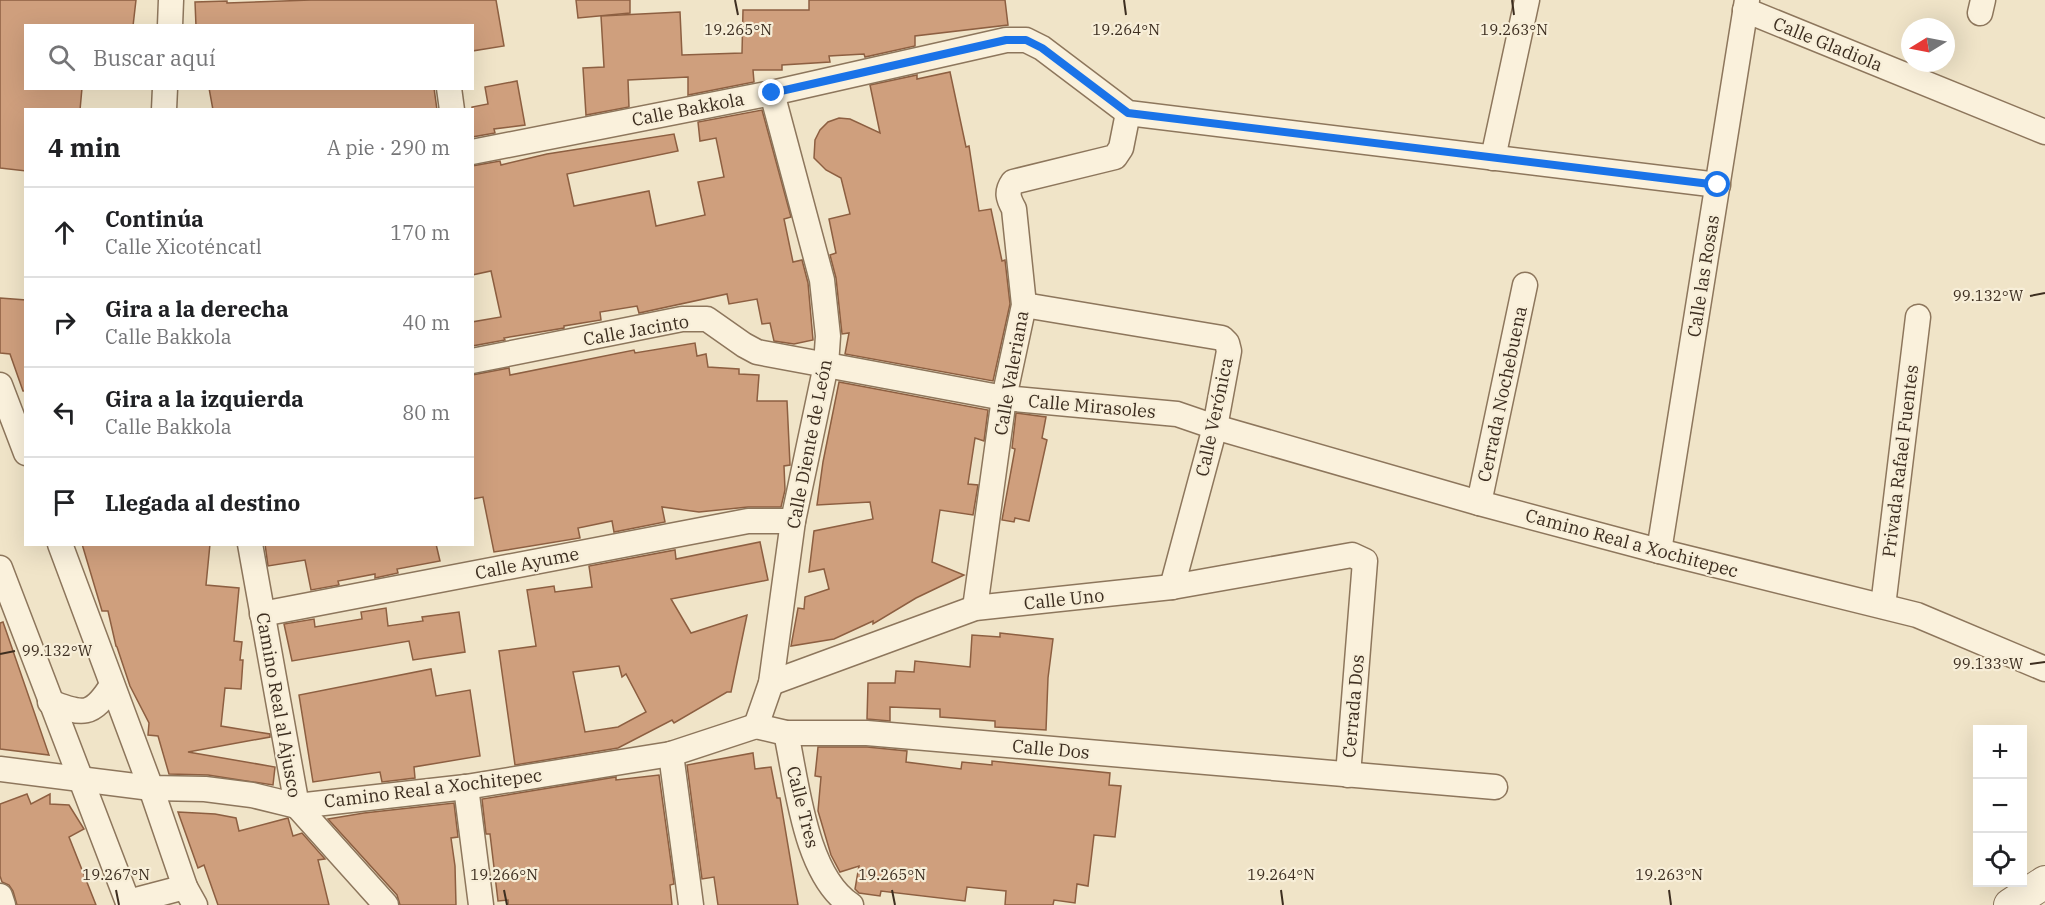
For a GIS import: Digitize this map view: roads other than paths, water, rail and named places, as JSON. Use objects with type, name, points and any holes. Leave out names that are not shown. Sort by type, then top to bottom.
[{"type":"street","points":[[170,24],[171,0]]},
{"type":"street","points":[[1493,158],[1527,0]]},
{"type":"street","name":"Calle Gladiola","points":[[1746,5],[2045,132]]},
{"type":"street","name":"Calle las Rosas","points":[[1659,551],[1746,5]]},
{"type":"street","name":"Calle Bakkola","points":[[474,152],[772,93],[1006,40],[1026,40],[1042,48],[1128,113]]},
{"type":"street","points":[[164,108],[165,90]]},
{"type":"street","points":[[449,90],[452,108]]},
{"type":"street","name":"Calle Diente de León","points":[[756,726],[771,683],[793,521],[826,365],[828,336],[822,280],[772,93]]},
{"type":"street","points":[[1128,113],[1718,185]]},
{"type":"street","name":"Calle Valeriana","points":[[975,608],[1004,398],[1024,305],[1014,209],[1009,200],[1008,189],[1013,182],[1115,157],[1121,148],[1128,113]]},
{"type":"street","name":"Cerrada Nochebuena","points":[[1479,502],[1525,285]]},
{"type":"street","name":"Calle Verónica","points":[[1024,305],[1222,338],[1227,344],[1229,351],[1215,427],[1172,587]]},
{"type":"street","name":"Privada Rafael Fuentes","points":[[1883,606],[1918,317]]},
{"type":"street","name":"Calle Jacinto","points":[[474,361],[682,319],[707,319],[757,352],[826,365]]},
{"type":"street","name":"Calle Mirasoles","points":[[826,365],[1004,398],[1177,414],[1215,427]]},
{"type":"street","points":[[0,385],[24,448]]},
{"type":"street","name":"Camino Real a Xochitepec","points":[[1215,427],[1659,551],[1917,615],[2045,669]]},
{"type":"street","name":"Calle Ayume","points":[[262,614],[748,521],[793,521]]},
{"type":"street","points":[[0,568],[129,904],[190,896],[61,546]]},
{"type":"street","name":"Camino Real al Ajusco","points":[[250,546],[297,806],[386,905]]},
{"type":"street","name":"Calle Uno","points":[[771,683],[975,608],[1172,587],[1352,555],[1365,561]]},
{"type":"street","name":"Cerrada Dos","points":[[1365,561],[1348,775],[1495,787]]},
{"type":"street","points":[[50,702],[72,711],[87,711],[101,704],[112,685]]},
{"type":"street","name":"Camino Real a Xochitepec","points":[[0,769],[151,788],[206,789],[252,795],[297,806],[466,787],[671,754],[756,726]]},
{"type":"street","name":"Calle Dos","points":[[756,726],[786,733],[867,733],[1348,775]]},
{"type":"street","name":"Calle Tres","points":[[786,733],[807,832],[817,861],[830,886],[850,905]]},
{"type":"street","points":[[671,754],[691,905]]},
{"type":"street","points":[[466,787],[481,905]]},
{"type":"street","points":[[2010,905],[2045,882]]},
{"type":"street","points":[[0,896],[3,905]]}]
